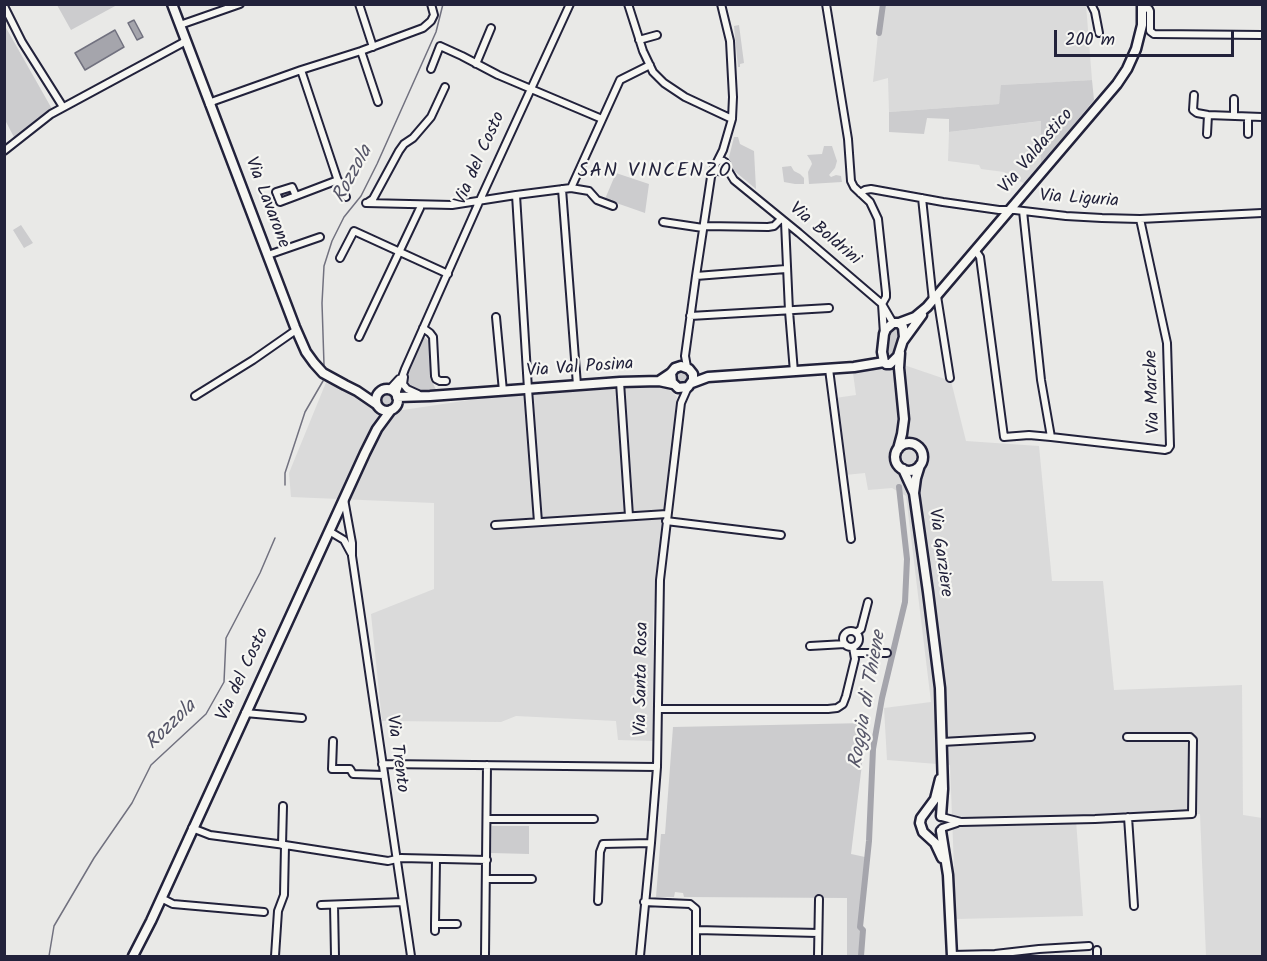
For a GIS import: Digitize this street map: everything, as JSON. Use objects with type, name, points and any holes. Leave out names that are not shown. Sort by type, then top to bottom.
[{"type":"main road","name":"Via Lavarone","points":[[172,4],[306,352],[323,373],[357,391],[377,406]]},
{"type":"main road","name":"Via Valdastico","points":[[885,363],[892,363],[896,359],[901,347],[932,301],[1122,78],[1138,41],[1143,6]]},
{"type":"main road","name":"Via Valdastico","points":[[896,323],[915,317],[932,301]]},
{"type":"main road","points":[[885,363],[882,348],[884,334],[889,326],[896,323]]},
{"type":"main road","name":"Via Garziere","points":[[896,323],[903,327],[904,332],[899,368],[904,419],[914,444],[921,450],[923,460],[916,477],[914,493],[940,688],[943,771],[941,817]]},
{"type":"main road","name":"Via Val Posina","points":[[845,367],[871,358],[882,348]]},
{"type":"main road","name":"Via Val Posina","points":[[659,381],[674,370],[690,378],[794,372],[885,363]]},
{"type":"main road","name":"Via Garziere","points":[[885,363],[894,373],[900,388]]},
{"type":"main road","points":[[674,370],[671,379],[674,385]]},
{"type":"main road","name":"Via Val Posina","points":[[391,393],[424,396],[659,381],[682,388],[690,378]]},
{"type":"main road","name":"Via Lavarone","points":[[357,391],[391,393]]},
{"type":"main road","points":[[376,429],[376,396],[391,393],[397,403],[393,409],[384,411],[377,406]]},
{"type":"main road","name":"Via Val Posina","points":[[393,409],[424,396]]},
{"type":"main road","name":"Via del Costo","points":[[133,957],[376,429],[393,409]]},
{"type":"main road","name":"Via Garziere","points":[[904,419],[896,460],[903,469],[914,493]]},
{"type":"main road","points":[[898,449],[905,444],[914,444]]},
{"type":"main road","points":[[903,469],[915,469],[921,465]]},
{"type":"main road","points":[[943,771],[934,799],[921,818],[920,825],[923,832],[937,846],[947,867]]},
{"type":"main road","points":[[926,813],[936,812],[943,821],[952,956]]},
{"type":"main road","points":[[927,834],[934,835],[942,830]]},
{"type":"street","points":[[180,25],[240,4]]},
{"type":"street","points":[[359,4],[373,46]]},
{"type":"street","points":[[209,104],[212,101],[423,28],[434,15],[431,4]]},
{"type":"street","name":"Via del Costo","points":[[391,393],[404,372],[570,4]]},
{"type":"street","points":[[628,4],[643,51],[653,72],[685,97],[732,119]]},
{"type":"street","points":[[690,378],[685,356],[703,227],[712,172],[723,150],[732,119],[730,41],[721,4]]},
{"type":"street","points":[[826,4],[848,139],[851,181],[854,188],[870,202],[878,219],[886,297],[882,304],[884,334]]},
{"type":"street","points":[[1091,4],[1099,33]]},
{"type":"street","points":[[4,6],[22,42],[63,107]]},
{"type":"street","points":[[1143,6],[1150,11],[1150,31],[1155,34],[1263,35]]},
{"type":"street","points":[[476,64],[491,28]]},
{"type":"street","points":[[639,40],[657,35]]},
{"type":"street","points":[[4,151],[51,114],[186,41]]},
{"type":"street","points":[[431,69],[440,46],[531,89],[602,119]]},
{"type":"street","points":[[361,51],[378,102]]},
{"type":"street","points":[[571,188],[620,80],[650,65]]},
{"type":"street","points":[[301,70],[340,187],[346,197]]},
{"type":"street","points":[[445,87],[431,117],[413,138],[404,144],[373,199],[366,203],[452,205],[571,188],[589,191],[597,200],[613,206]]},
{"type":"street","points":[[1194,95],[1192,110],[1197,113],[1263,117]]},
{"type":"street","points":[[1234,99],[1234,116]]},
{"type":"street","points":[[1207,134],[1208,115]]},
{"type":"street","points":[[1248,117],[1248,134]]},
{"type":"street","points":[[711,180],[723,171],[726,165],[723,150]]},
{"type":"street","points":[[716,163],[720,160],[726,165]]},
{"type":"street","points":[[716,163],[716,168],[720,172]]},
{"type":"street","name":"Via Boldrini","points":[[726,165],[734,180],[882,304],[896,323]]},
{"type":"street","points":[[296,196],[338,180]]},
{"type":"street","points":[[562,189],[577,385]]},
{"type":"street","name":"Via Liguria","points":[[860,193],[871,189],[999,210],[1066,216],[1140,219],[1263,213]]},
{"type":"street","points":[[516,195],[538,522]]},
{"type":"street","points":[[922,198],[932,301],[950,378]]},
{"type":"street","points":[[359,337],[420,208]]},
{"type":"street","points":[[975,250],[980,256],[1004,437],[1029,435],[1051,437],[1041,380],[1023,211]]},
{"type":"street","name":"Via Marche","points":[[1051,437],[1165,450],[1170,446],[1167,343],[1140,219]]},
{"type":"street","points":[[663,222],[703,227],[768,227],[783,220]]},
{"type":"street","points":[[783,220],[794,372]]},
{"type":"street","points":[[340,258],[354,231],[448,274]]},
{"type":"street","points":[[268,255],[320,237]]},
{"type":"street","points":[[696,276],[786,270]]},
{"type":"street","points":[[690,316],[829,308]]},
{"type":"street","name":"Via Val Posina","points":[[496,317],[502,391]]},
{"type":"street","points":[[423,328],[433,338],[436,379],[446,381]]},
{"type":"street","points":[[195,396],[296,330]]},
{"type":"street","points":[[674,370],[685,356]]},
{"type":"street","points":[[829,369],[851,540]]},
{"type":"street","points":[[404,372],[403,384],[406,389],[424,396]]},
{"type":"street","name":"Via Santa Rosa","points":[[637,956],[651,843],[657,767],[660,580],[681,402],[690,378]]},
{"type":"street","points":[[620,382],[629,516]]},
{"type":"street","name":"Via Santa Rosa","points":[[674,385],[681,402]]},
{"type":"street","name":"Via Trento","points":[[344,498],[411,957]]},
{"type":"street","points":[[495,525],[629,516],[667,517],[781,535]]},
{"type":"street","points":[[334,521],[344,523],[349,527]]},
{"type":"street","points":[[329,531],[344,540],[352,556]]},
{"type":"street","points":[[856,633],[861,629],[868,602]]},
{"type":"street","points":[[853,650],[859,640],[856,633],[851,631],[843,639],[848,647],[853,650],[887,653]]},
{"type":"street","points":[[810,646],[845,644]]},
{"type":"street","points":[[658,709],[837,708],[843,704],[846,696],[855,659],[853,650]]},
{"type":"street","points":[[245,713],[302,718]]},
{"type":"street","points":[[942,742],[1031,737]]},
{"type":"street","points":[[941,817],[961,822],[1192,814],[1193,740],[1190,737],[1127,737]]},
{"type":"street","points":[[333,741],[332,769],[350,769],[354,774],[384,775]]},
{"type":"street","points":[[382,764],[657,767]]},
{"type":"street","points":[[486,957],[487,765]]},
{"type":"street","points":[[275,957],[278,911],[284,895],[283,806]]},
{"type":"street","points":[[1128,817],[1134,906]]},
{"type":"street","points":[[487,819],[594,819]]},
{"type":"street","points":[[942,830],[961,822]]},
{"type":"street","points":[[192,828],[210,836],[388,861],[407,858],[487,860]]},
{"type":"street","points":[[598,901],[600,852],[603,844],[651,843]]},
{"type":"street","points":[[436,860],[435,928],[457,924]]},
{"type":"street","points":[[486,879],[532,879]]},
{"type":"street","points":[[161,898],[173,904],[264,912]]},
{"type":"street","points":[[818,957],[819,899]]},
{"type":"street","points":[[321,905],[403,902]]},
{"type":"street","points":[[644,902],[690,903],[696,909],[696,957]]},
{"type":"street","points":[[334,905],[335,957]]},
{"type":"street","points":[[697,930],[818,933]]},
{"type":"street","points":[[952,956],[1089,945]]},
{"type":"shaded area","points":[[57,5],[117,5],[71,30]]},
{"type":"shaded area","points":[[881,5],[1086,5],[1092,80],[1002,85],[999,104],[889,112],[888,78],[873,82]]},
{"type":"shaded area","points":[[134,20],[143,37],[137,40],[128,23]]},
{"type":"shaded area","points":[[739,25],[744,63],[738,67],[734,26]]},
{"type":"shaded area","points":[[5,26],[52,109],[15,139],[5,120]]},
{"type":"shaded area","points":[[115,30],[124,47],[85,70],[75,53]]},
{"type":"shaded area","points":[[1092,80],[1094,100],[1041,165],[1041,121],[949,132],[949,119],[927,118],[924,134],[889,132],[889,112],[999,104],[1001,85]]},
{"type":"shaded area","points":[[1042,121],[1041,165],[1025,184],[1004,172],[981,169],[979,165],[948,161],[949,132]]},
{"type":"shaded area","points":[[734,137],[738,137],[740,144],[754,151],[756,189],[732,169],[729,157]]},
{"type":"shaded area","points":[[824,146],[832,146],[837,161],[829,175],[831,177],[841,176],[842,182],[809,184],[808,172],[812,164],[807,155],[822,154]]},
{"type":"shaded area","points":[[791,166],[804,178],[804,184],[784,182],[782,167]]},
{"type":"shaded area","points":[[616,173],[649,184],[645,213],[605,199]]},
{"type":"shaded area","points":[[21,225],[33,243],[24,248],[13,230]]},
{"type":"shaded area","points":[[896,329],[900,333],[894,352],[890,356],[888,352],[891,333]]},
{"type":"shaded area","points":[[423,336],[429,341],[432,381],[437,392],[413,390],[405,385]]},
{"type":"shaded area","points":[[904,365],[951,381],[966,441],[1039,446],[1052,581],[1103,581],[1114,690],[1242,685],[1243,815],[1262,818],[1262,956],[1206,956],[1200,814],[1076,820],[1083,916],[956,919],[950,765],[887,760],[884,708],[931,702],[906,496],[892,488],[868,490],[865,473],[845,475],[835,398],[856,395],[853,373]]},
{"type":"shaded area","points":[[680,370],[687,373],[689,378],[687,383],[680,386],[673,377]]},
{"type":"shaded area","points":[[327,380],[383,413],[483,398],[666,385],[677,397],[653,619],[653,741],[618,740],[616,721],[516,716],[501,722],[382,721],[371,614],[434,589],[434,503],[291,497],[289,473]]},
{"type":"shaded area","points":[[383,393],[389,393],[393,400],[389,407],[383,407],[379,403],[379,397]]},
{"type":"shaded area","points":[[867,723],[851,854],[865,857],[860,956],[847,956],[847,898],[684,897],[683,893],[675,892],[674,897],[656,897],[661,834],[665,834],[673,727]]},
{"type":"shaded area","points":[[492,826],[529,826],[529,854],[491,853]]},
{"type":"waterway","name":"Rozzola","points":[[324,365],[322,303],[324,266],[332,241],[344,217],[361,196],[377,164],[436,32],[443,4]]},
{"type":"waterway","name":"Roggia di Thiene","points":[[879,33],[883,4]]},
{"type":"waterway","name":"Rozzola","points":[[285,485],[285,473],[305,412],[323,381]]},
{"type":"waterway","name":"Roggia di Thiene","points":[[861,956],[863,930],[860,927],[869,841],[873,749],[882,698],[905,602],[907,559],[899,487]]},
{"type":"waterway","name":"Rozzola","points":[[49,956],[54,926],[94,858],[132,803],[151,765],[206,714],[224,682],[226,638],[260,573],[275,538]]},
{"type":"district","name":"SAN VINCENZO","points":[[655,173]]}]
